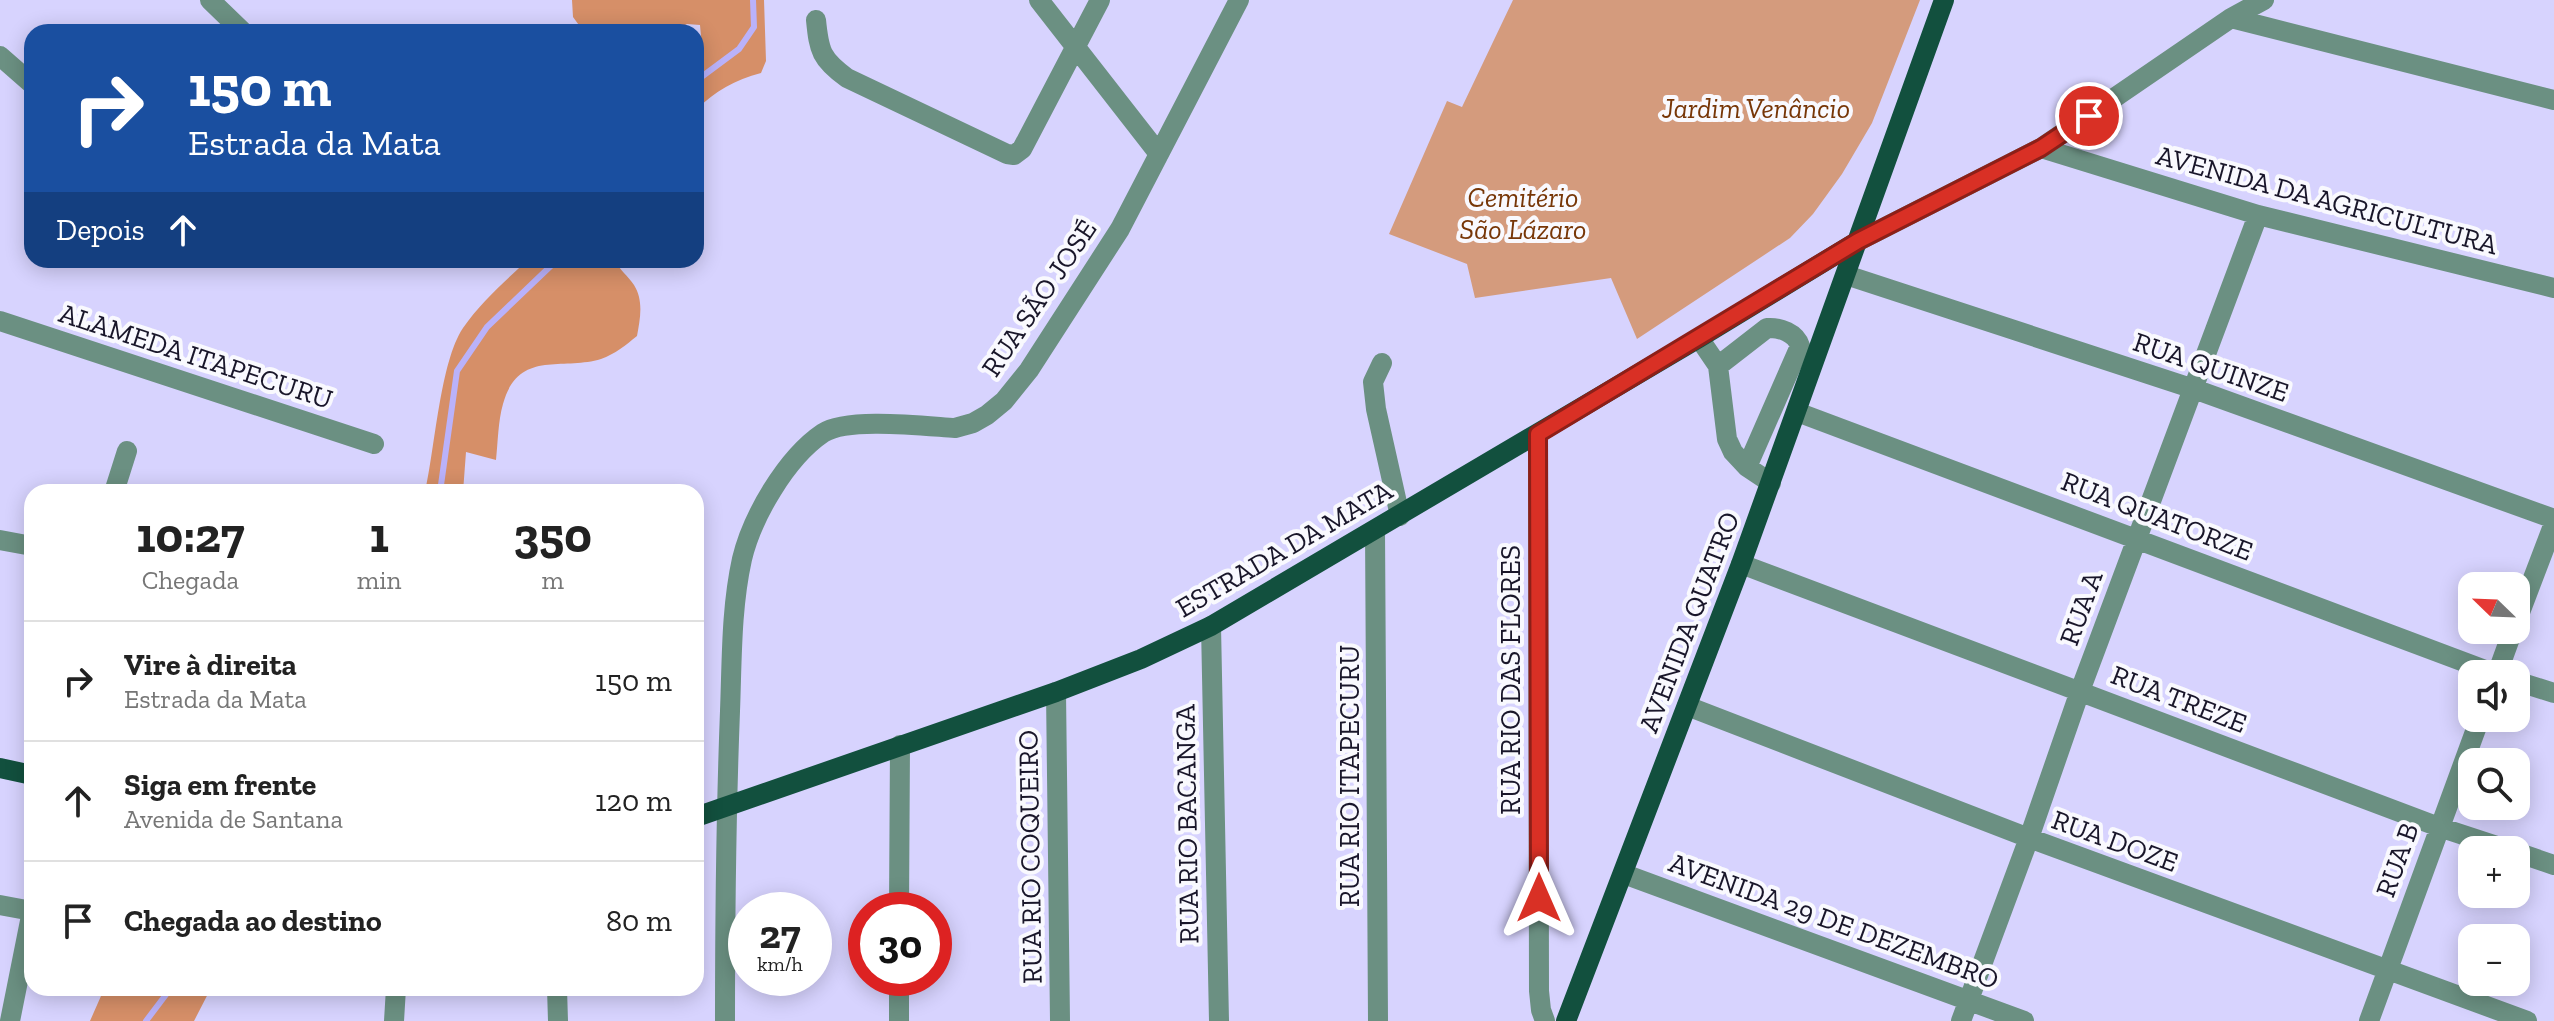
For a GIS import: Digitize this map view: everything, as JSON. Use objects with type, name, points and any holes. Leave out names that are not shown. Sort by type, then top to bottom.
[{"type":"main road","name":"AVENIDA QUATRO","points":[[1566,1021],[1771,483],[1944,0]]},
{"type":"main road","name":"ESTRADA DA MATA","points":[[704,814],[1056,692],[1141,659],[1211,626],[1858,241]]},
{"type":"main road","points":[[0,768],[24,773]]},
{"type":"street","points":[[210,0],[235,24]]},
{"type":"street","points":[[1039,0],[1159,154]]},
{"type":"street","points":[[816,20],[818,47],[822,55],[847,78],[1014,155],[1022,149],[1100,0]]},
{"type":"street","name":"RUA SÃO JOSÉ","points":[[725,1021],[726,807],[734,602],[743,557],[756,517],[797,457],[824,432],[845,425],[955,428],[973,423],[1004,401],[1029,370],[1120,229],[1239,0]]},
{"type":"street","points":[[1858,241],[2041,148],[2231,18],[2264,0]]},
{"type":"street","points":[[2231,18],[2554,100]]},
{"type":"street","points":[[0,56],[24,77]]},
{"type":"street","name":"AVENIDA DA AGRICULTURA","points":[[2041,148],[2258,215],[2554,288]]},
{"type":"street","name":"RUA A","points":[[1961,1021],[2136,538],[2258,215]]},
{"type":"street","name":"RUA QUINZE","points":[[1846,275],[2194,389],[2554,521]]},
{"type":"street","name":"ALAMEDA ITAPECURU","points":[[0,321],[374,444]]},
{"type":"street","points":[[1718,366],[1767,328],[1776,327],[1799,340],[1800,351],[1747,467]]},
{"type":"street","points":[[1699,338],[1718,366],[1727,439],[1733,452],[1747,467],[1771,483]]},
{"type":"street","points":[[1382,363],[1373,382],[1376,409],[1400,516]]},
{"type":"street","name":"RUA QUATORZE","points":[[1797,412],[2459,660]]},
{"type":"street","name":"RUA RIO DAS FLORES","points":[[1538,434],[1539,991],[1545,1021]]},
{"type":"street","points":[[117,484],[127,451]]},
{"type":"street","points":[[2530,585],[2554,521]]},
{"type":"street","name":"RUA RIO ITAPECURU","points":[[1375,530],[1378,1021]]},
{"type":"street","points":[[0,540],[24,544]]},
{"type":"street","name":"RUA TREZE","points":[[1741,564],[2466,836]]},
{"type":"street","name":"RUA RIO BACANGA","points":[[1211,626],[1219,1021]]},
{"type":"street","points":[[2530,685],[2554,693]]},
{"type":"street","name":"RUA RIO COQUEIRO","points":[[1056,692],[1060,1021]]},
{"type":"street","name":"RUA DOZE","points":[[1687,706],[2029,838],[2527,1021]]},
{"type":"street","name":"RUA B","points":[[2369,1021],[2475,732]]},
{"type":"street","points":[[899,892],[900,745]]},
{"type":"street","points":[[2530,857],[2554,865]]},
{"type":"street","name":"AVENIDA 29 DE DEZEMBRO","points":[[1624,874],[2024,1021]]},
{"type":"street","points":[[0,905],[24,910]]},
{"type":"street","points":[[10,1021],[24,951]]},
{"type":"street","points":[[394,1021],[396,996]]},
{"type":"street","points":[[557,996],[558,1021]]},
{"type":"street","points":[[899,996],[899,1021]]},
{"type":"green space","name":"Jardim Venâncio","points":[[1513,0],[1920,0],[1872,123],[1842,174],[1813,214],[1790,238],[1637,339],[1611,278],[1475,298],[1467,264],[1389,234],[1447,101],[1462,107]]},
{"type":"shaded area","points":[[572,0],[764,0],[766,61],[761,73],[726,87],[704,103],[704,24],[578,24],[573,17]]},
{"type":"shaded area","points":[[520,268],[620,268],[639,297],[637,336],[601,359],[543,365],[519,375],[503,404],[496,460],[466,452],[464,484],[426,484],[444,383],[455,343],[463,328]]},
{"type":"shaded area","points":[[101,996],[207,996],[194,1021],[90,1021]]},
{"type":"waterway","points":[[704,75],[739,49],[754,27],[753,0]]},
{"type":"waterway","points":[[441,484],[457,371],[487,327],[549,268]]},
{"type":"waterway","points":[[146,1021],[165,996]]},
{"type":"route","points":[[1539,898],[1538,434],[1858,241],[2041,148],[2089,116]]},
{"type":"park label","name":"Cemitério São Lázaro","points":[[1523,213]]}]
